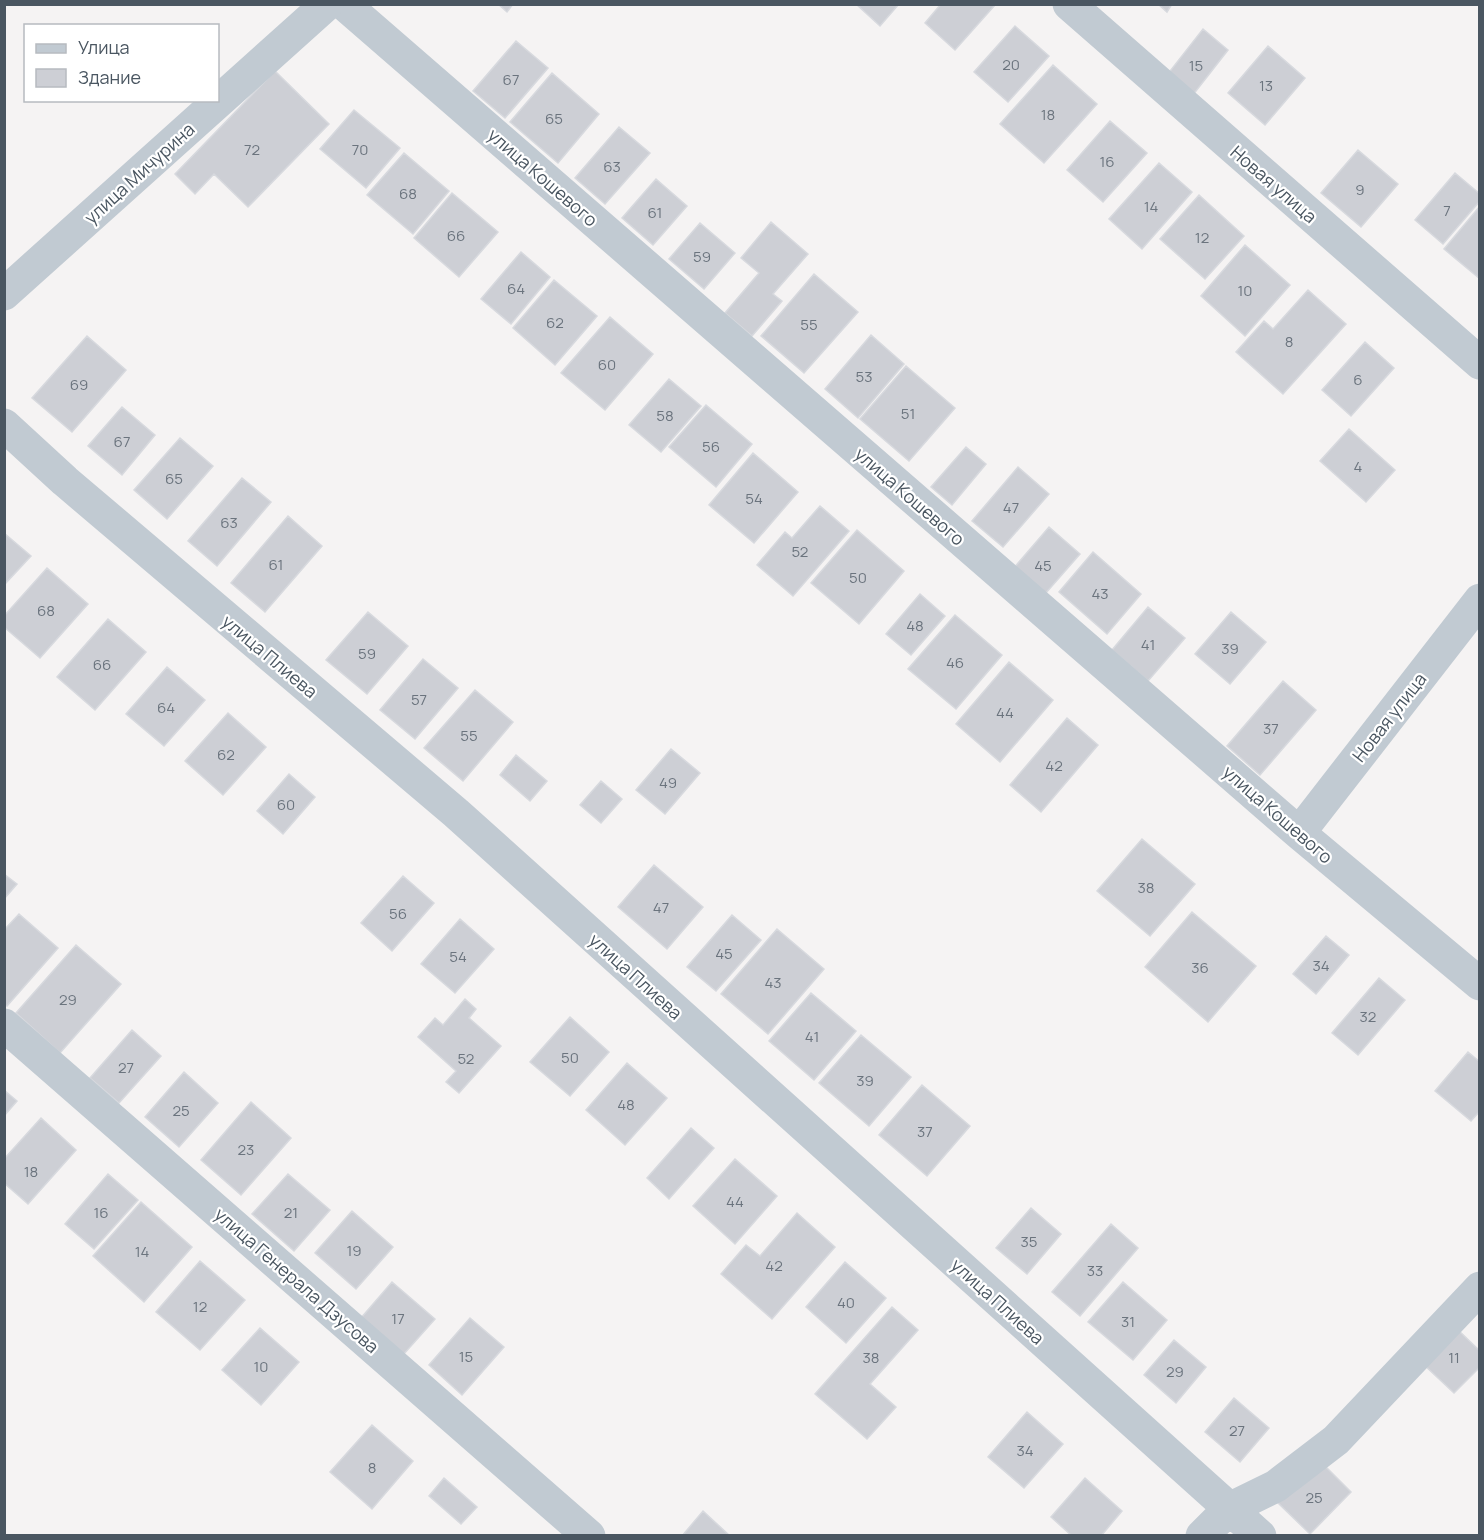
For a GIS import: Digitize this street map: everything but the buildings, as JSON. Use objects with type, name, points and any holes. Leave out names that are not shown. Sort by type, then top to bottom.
[{"type":"street","name":"улица Мичурина","points":[[219,101],[327,4]]},
{"type":"street","name":"улица Кошевого","points":[[344,4],[1299,833],[1479,984]]},
{"type":"street","name":"Новая улица","points":[[1070,4],[1479,363]]},
{"type":"street","name":"улица Мичурина","points":[[4,294],[218,102]]},
{"type":"street","name":"улица Плиева","points":[[4,425],[65,481],[456,813],[1260,1536]]},
{"type":"street","name":"Новая улица","points":[[1299,833],[1479,600]]},
{"type":"street","name":"улица Генерала Дзусова","points":[[4,1025],[589,1536]]},
{"type":"street","points":[[1202,1536],[1229,1509],[1276,1486],[1336,1440],[1479,1288]]}]
